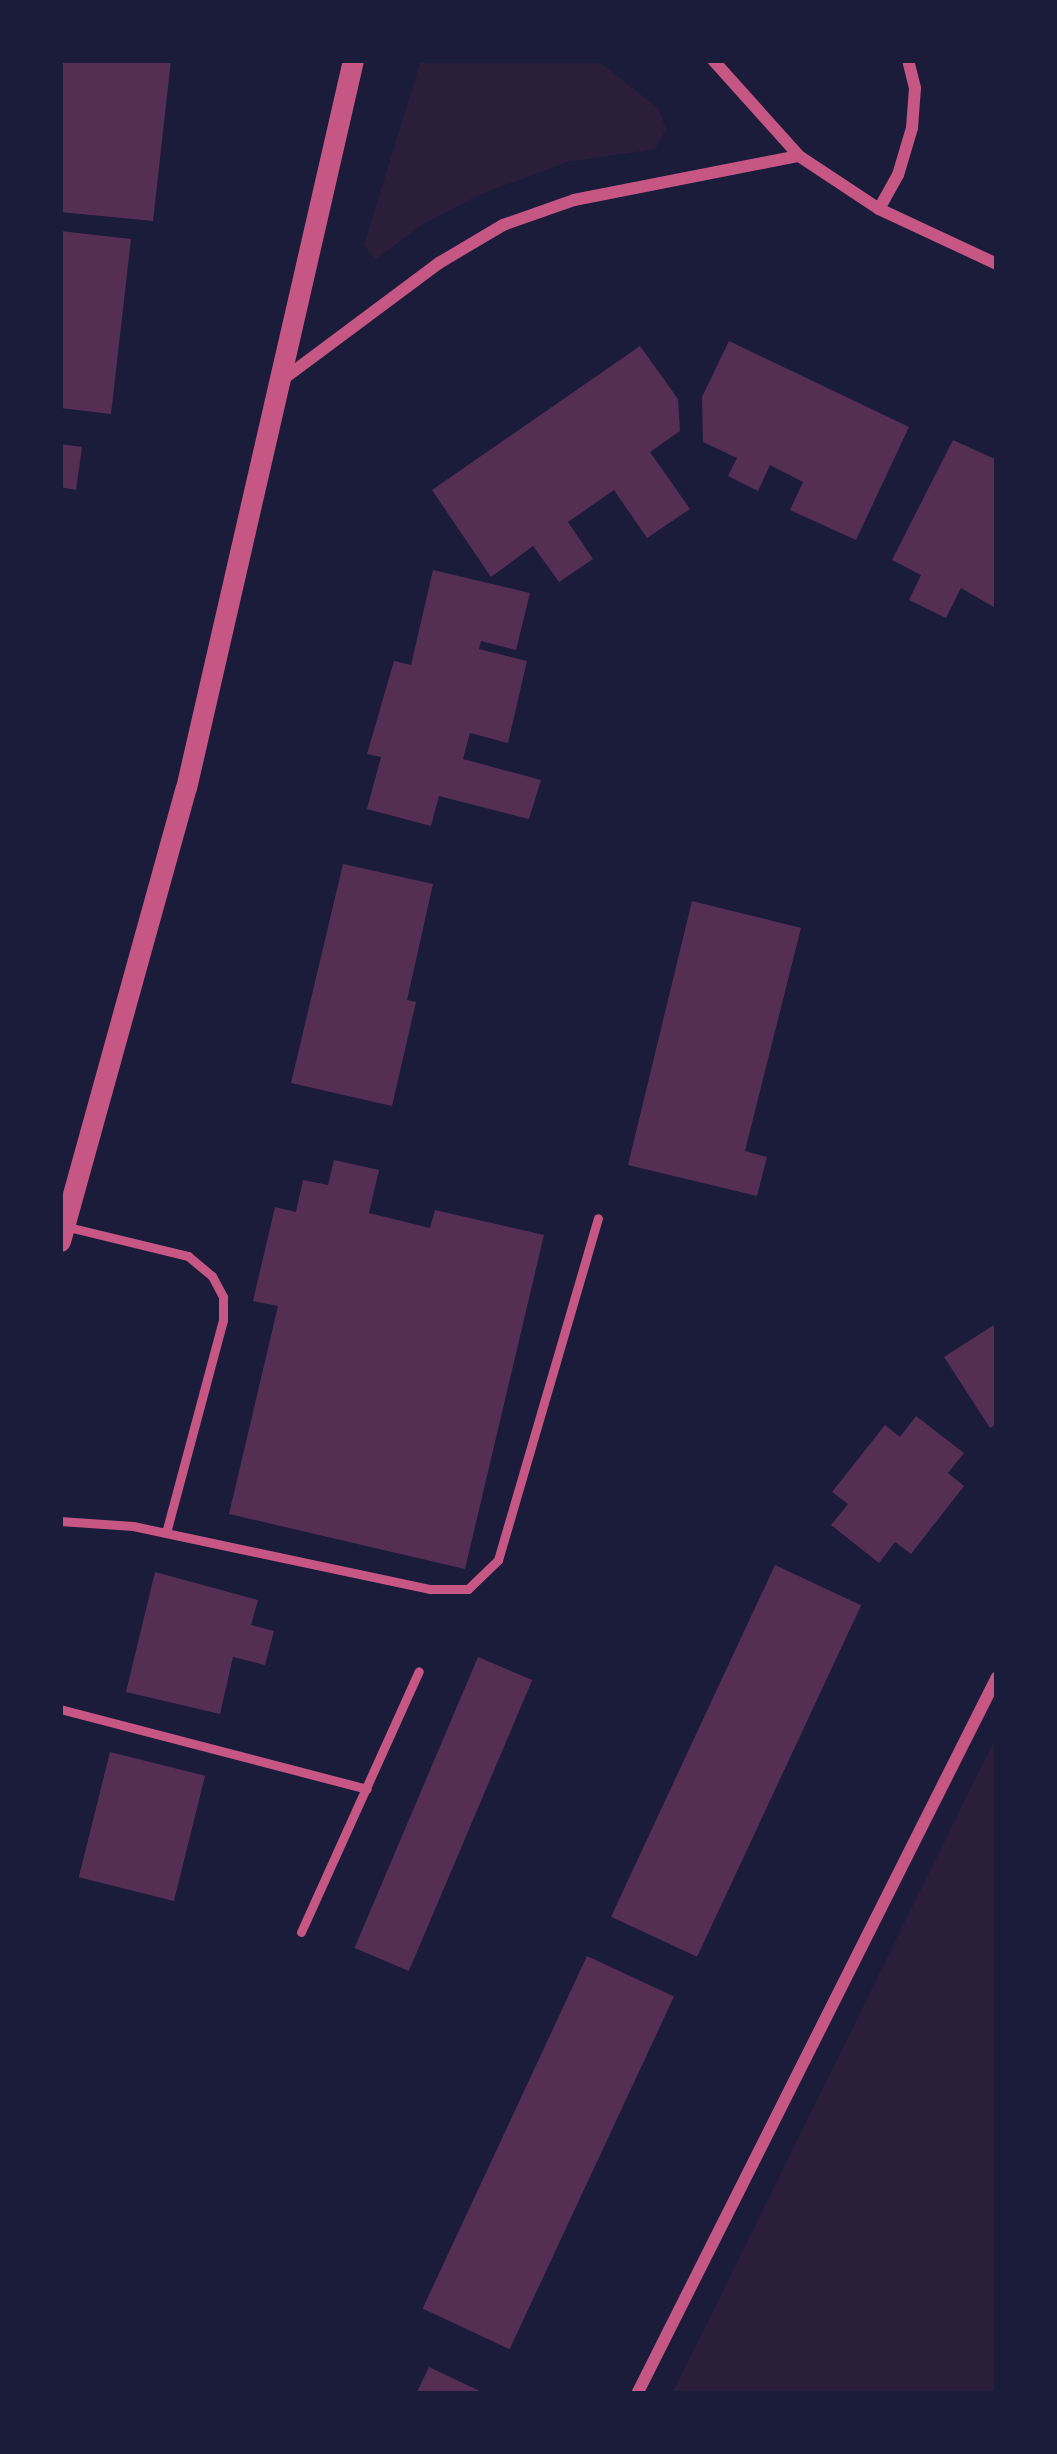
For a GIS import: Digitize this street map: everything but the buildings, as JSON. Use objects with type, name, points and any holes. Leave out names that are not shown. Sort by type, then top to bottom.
[{"type":"street","points":[[62,1234],[187,788],[353,60]]},
{"type":"street","points":[[713,60],[799,156],[879,209],[997,264]]},
{"type":"street","points":[[879,209],[898,176],[912,128],[915,88],[908,60]]},
{"type":"street","points":[[283,380],[440,263],[503,225],[574,200],[799,156]]},
{"type":"street","points":[[637,2394],[997,1677]]},
{"type":"lane","points":[[60,1521],[166,1532],[430,1589],[468,1589],[498,1559],[598,1218]]},
{"type":"lane","points":[[62,1234],[188,1256],[212,1276],[224,1297],[223,1320],[166,1532]]},
{"type":"lane","points":[[301,1932],[419,1671]]},
{"type":"lane","points":[[60,1709],[367,1789]]},
{"type":"shaded area","points":[[421,60],[597,60],[659,109],[666,129],[655,149],[568,162],[481,194],[423,224],[375,260],[364,245]]},
{"type":"shaded area","points":[[997,1735],[997,2394],[672,2394]]}]
